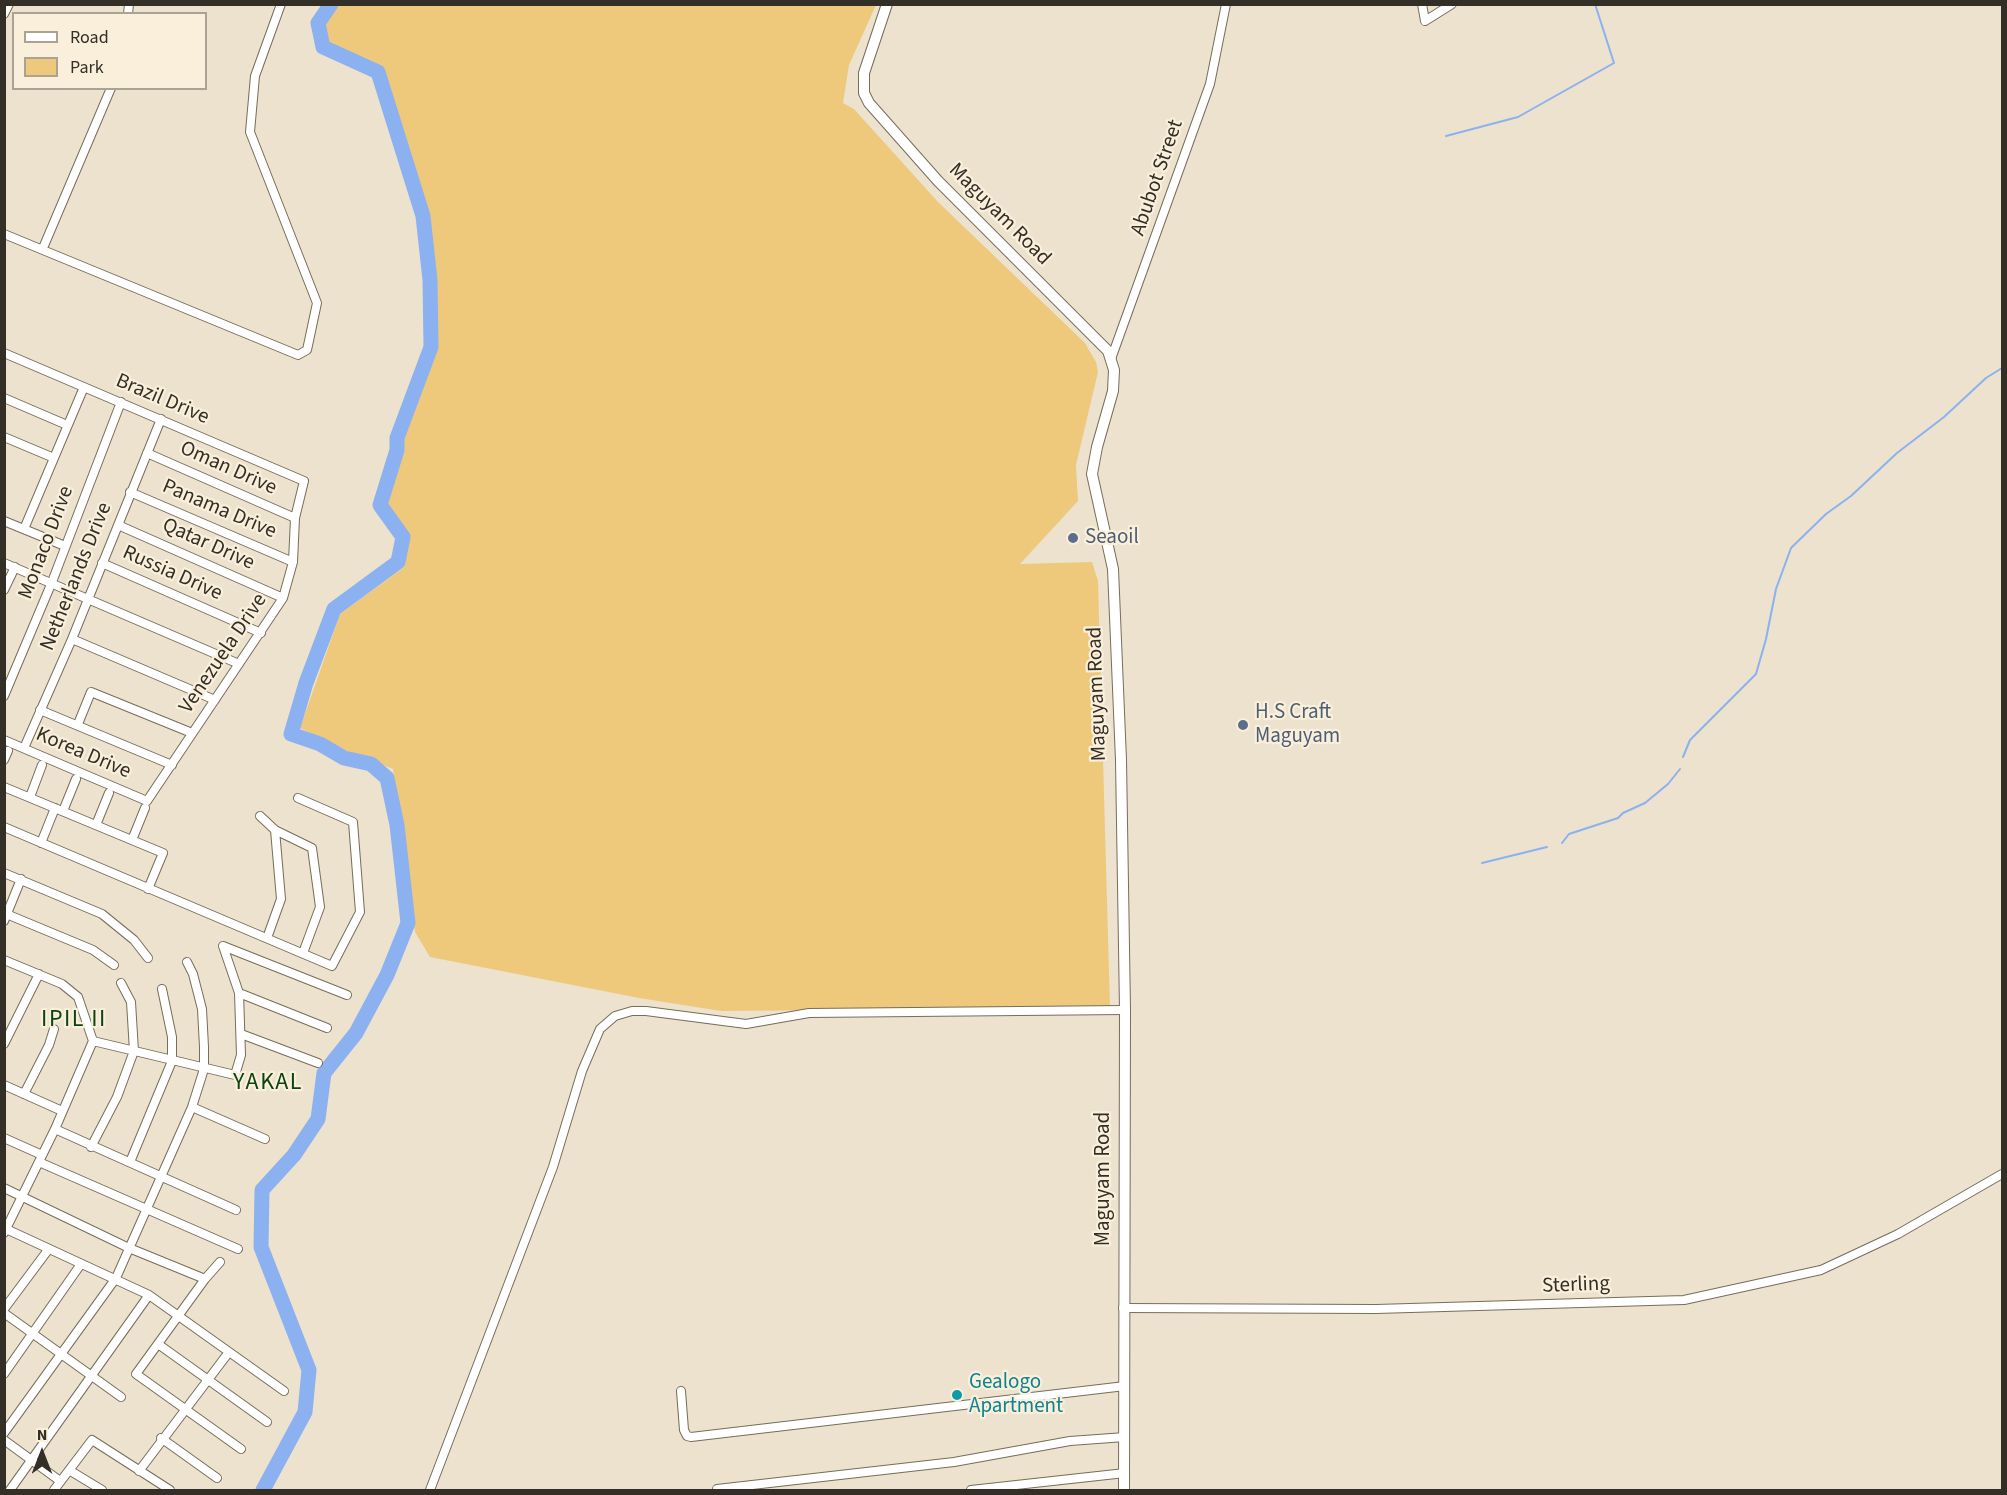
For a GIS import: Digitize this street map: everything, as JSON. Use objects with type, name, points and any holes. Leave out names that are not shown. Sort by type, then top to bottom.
[{"type":"main road","name":"Maguyam Road","points":[[887,4],[864,73],[864,93],[868,103],[938,181],[1101,343],[1111,359],[1114,370],[1113,391],[1092,474],[1113,569],[1120,760],[1125,1010],[1124,1491]]},
{"type":"street","points":[[4,14],[9,4]]},
{"type":"street","points":[[4,234],[43,248],[298,355],[308,350],[317,303],[250,132],[255,76],[280,4]]},
{"type":"street","name":"Abubot Street","points":[[1111,359],[1210,84],[1226,4]]},
{"type":"street","points":[[1422,4],[1425,21],[1452,4]]},
{"type":"street","points":[[43,248],[110,90]]},
{"type":"street","name":"Brazil Drive","points":[[4,353],[304,481]]},
{"type":"street","points":[[24,529],[84,387]]},
{"type":"street","points":[[4,398],[67,425]]},
{"type":"street","name":"Monaco Drive","points":[[4,696],[52,582],[121,402]]},
{"type":"street","name":"Netherlands Drive","points":[[24,748],[72,639],[161,419]]},
{"type":"street","points":[[4,437],[54,458]]},
{"type":"street","name":"Oman Drive","points":[[147,453],[295,518]]},
{"type":"street","name":"Venezuela Drive","points":[[132,840],[146,804],[284,598],[293,561],[295,518],[304,481]]},
{"type":"street","name":"Panama Drive","points":[[130,492],[293,561]]},
{"type":"street","points":[[4,521],[66,546]]},
{"type":"street","name":"Qatar Drive","points":[[118,525],[284,598]]},
{"type":"street","points":[[4,563],[239,664]]},
{"type":"street","name":"Russia Drive","points":[[102,563],[261,633]]},
{"type":"street","points":[[4,590],[15,567]]},
{"type":"street","points":[[72,639],[215,700]]},
{"type":"street","points":[[78,724],[91,692],[192,733]]},
{"type":"street","points":[[40,710],[172,765]]},
{"type":"street","name":"Korea Drive","points":[[4,740],[146,804]]},
{"type":"street","points":[[4,760],[8,751]]},
{"type":"street","points":[[30,797],[42,765]]},
{"type":"street","points":[[41,843],[76,779]]},
{"type":"street","points":[[4,787],[163,853],[148,889]]},
{"type":"street","points":[[96,825],[109,793]]},
{"type":"street","points":[[4,827],[332,966],[360,912],[353,822],[298,798]]},
{"type":"street","points":[[260,816],[275,830],[312,848],[320,907],[303,953]]},
{"type":"street","points":[[267,938],[281,899],[275,830]]},
{"type":"street","points":[[4,873],[102,914],[134,940],[148,958]]},
{"type":"street","points":[[21,879],[5,916],[93,950],[114,965]]},
{"type":"street","points":[[93,1041],[235,1075],[242,1055],[239,993],[223,946],[347,995]]},
{"type":"street","points":[[4,960],[62,984],[78,997],[93,1041],[24,1197],[5,1230],[116,1278],[149,1295],[284,1391]]},
{"type":"street","points":[[4,1433],[116,1278],[192,1107],[204,1069],[202,1010],[193,974],[187,962]]},
{"type":"street","points":[[4,1044],[39,974]]},
{"type":"street","points":[[91,1147],[117,1097],[134,1051],[131,1002],[121,983]]},
{"type":"street","points":[[130,1162],[172,1061],[172,1037],[162,989]]},
{"type":"street","points":[[239,993],[327,1028]]},
{"type":"street","points":[[430,1491],[553,1167],[582,1071],[600,1029],[615,1016],[632,1011],[646,1011],[746,1024],[809,1012],[1125,1010]]},
{"type":"street","points":[[24,1094],[49,1045],[54,1029]]},
{"type":"street","points":[[241,1034],[318,1063]]},
{"type":"street","points":[[4,1085],[62,1111]]},
{"type":"street","points":[[192,1107],[265,1139]]},
{"type":"street","points":[[55,1129],[236,1210]]},
{"type":"street","points":[[4,1138],[147,1210],[238,1249]]},
{"type":"street","name":"Sterling","points":[[1123,1308],[1388,1309],[1684,1300],[1821,1270],[1898,1234],[2002,1174]]},
{"type":"street","points":[[4,1188],[129,1248],[205,1279]]},
{"type":"street","points":[[48,1250],[4,1311],[121,1397]]},
{"type":"street","points":[[220,1262],[205,1279],[136,1374],[183,1410],[241,1449]]},
{"type":"street","points":[[5,1373],[81,1264]]},
{"type":"street","points":[[10,1491],[149,1295]]},
{"type":"street","points":[[158,1344],[267,1422]]},
{"type":"street","points":[[139,1471],[161,1438],[229,1352]]},
{"type":"street","points":[[681,1391],[684,1430],[687,1436],[691,1437],[1125,1386]]},
{"type":"street","points":[[717,1489],[954,1462],[1070,1441],[1125,1437]]},
{"type":"street","points":[[161,1438],[217,1479]]},
{"type":"street","points":[[4,1440],[60,1481]]},
{"type":"street","points":[[54,1491],[92,1440],[170,1491]]},
{"type":"street","points":[[69,1470],[102,1491]]},
{"type":"street","points":[[971,1491],[1125,1473]]},
{"type":"green space","points":[[336,5],[876,5],[849,65],[843,103],[854,109],[938,202],[1085,343],[1096,362],[1098,372],[1076,465],[1078,501],[1020,564],[1092,562],[1098,581],[1110,1008],[721,1011],[639,998],[430,957],[415,932],[393,769],[347,751],[300,728],[340,614],[403,568],[407,534],[384,503],[421,378],[435,346],[433,271],[427,216],[380,69],[327,45],[321,24]]},
{"type":"waterway","points":[[263,1490],[305,1412],[309,1370],[261,1247],[262,1190],[294,1155],[318,1119],[324,1073],[356,1033],[387,975],[408,923],[397,825],[387,778],[371,764],[344,758],[320,744],[291,734],[306,683],[334,609],[398,562],[403,537],[380,505],[397,450],[397,438],[431,347],[430,280],[423,216],[378,72],[323,47],[318,23],[331,4]]},
{"type":"waterway","points":[[1446,136],[1518,117],[1614,63],[1595,4]]},
{"type":"waterway","points":[[1683,757],[1690,740],[1756,674],[1776,589],[1791,548],[1826,514],[1851,496],[1897,453],[1944,417],[1986,378],[2002,368]]},
{"type":"waterway","points":[[1562,843],[1569,834],[1618,818],[1623,813],[1645,803],[1668,784],[1680,769]]},
{"type":"waterway","points":[[1482,863],[1547,847]]},
{"type":"place","name":"Seaoil","points":[[1073,538]]},
{"type":"place","name":"H.S Craft Maguyam","points":[[1243,725]]},
{"type":"place","name":"Gealogo Apartment","points":[[957,1395]]},
{"type":"district","name":"IPIL II","points":[[74,1021]]},
{"type":"district","name":"YAKAL","points":[[268,1084]]}]
